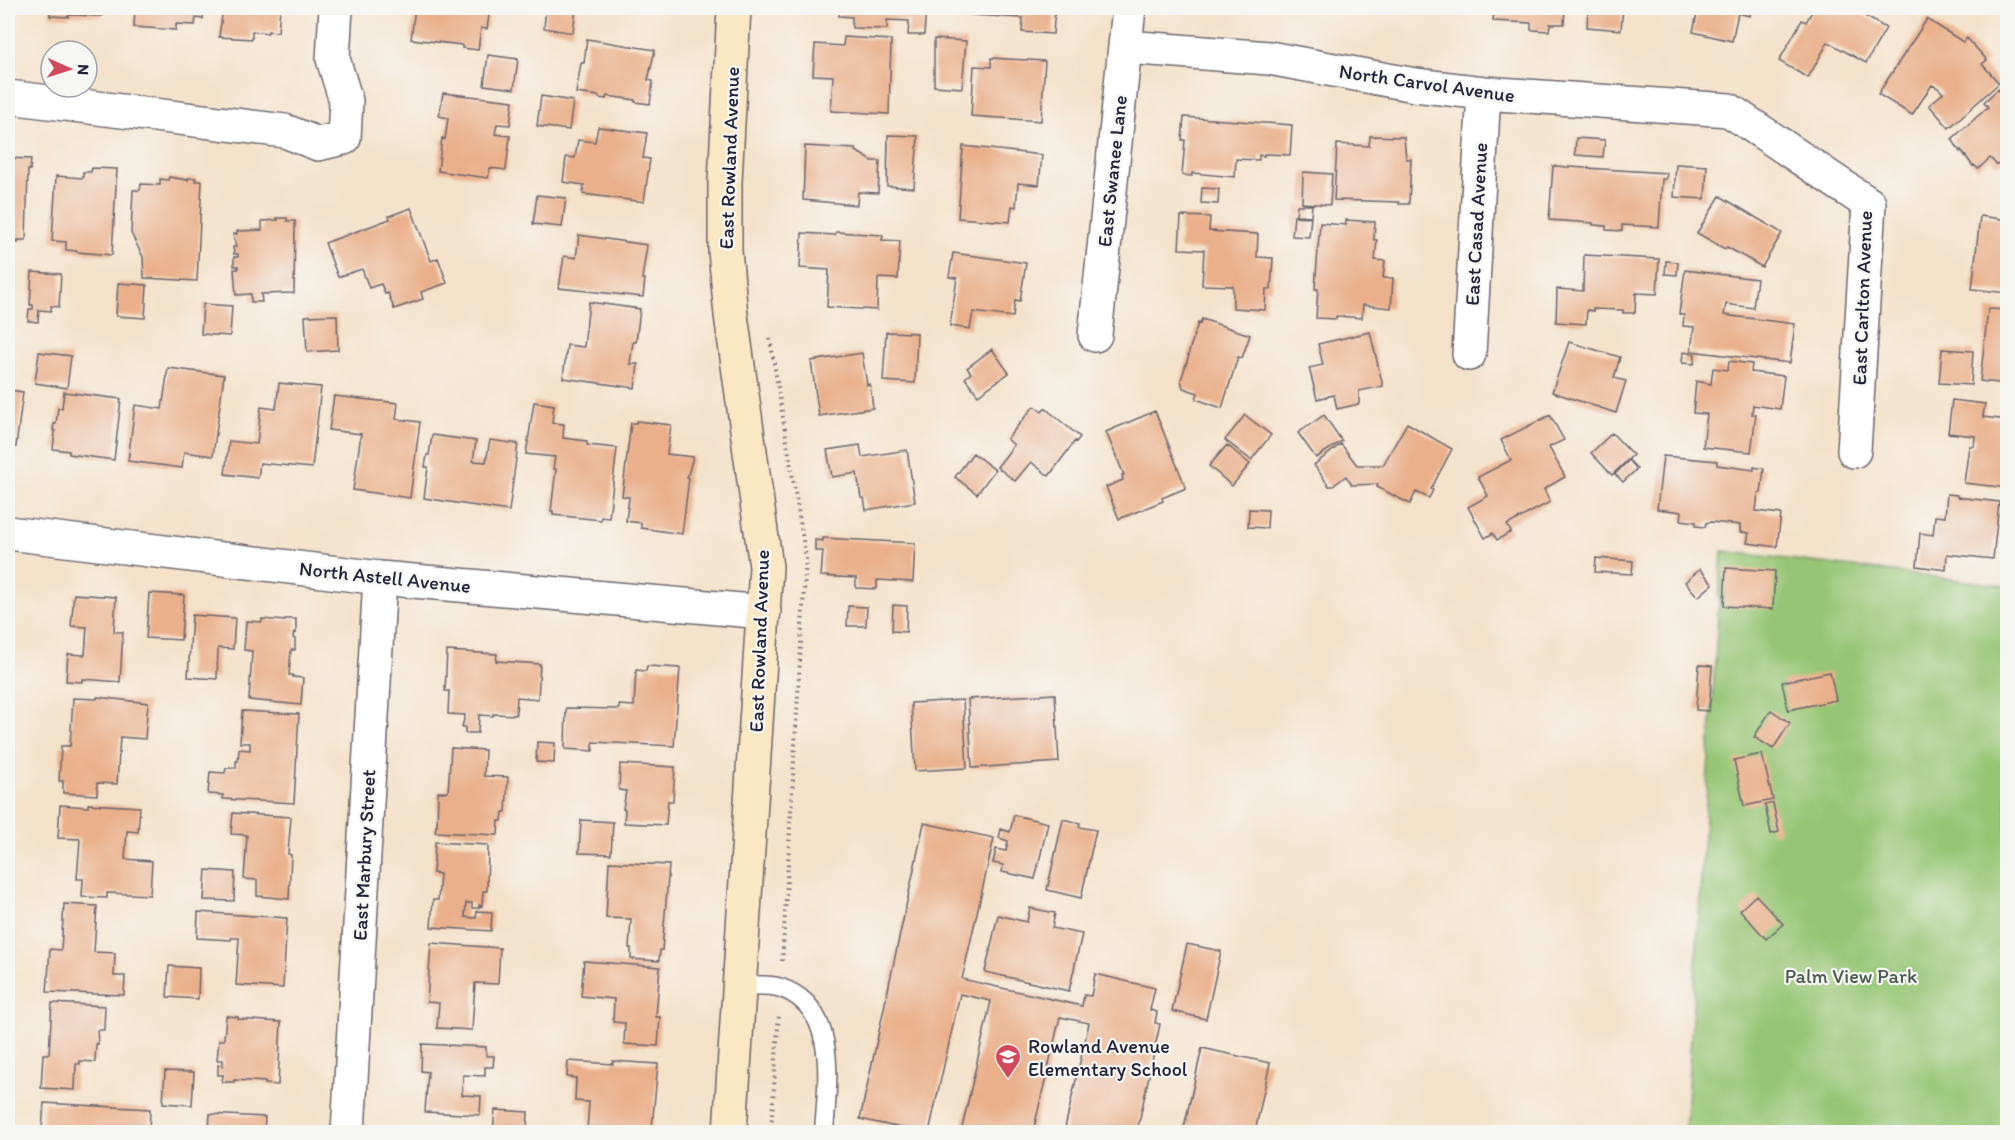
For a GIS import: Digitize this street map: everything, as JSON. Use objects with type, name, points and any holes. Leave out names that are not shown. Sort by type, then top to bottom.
[{"type":"street","points":[[8,97],[285,131],[318,144],[344,138],[346,101],[333,59],[336,8]]},
{"type":"street","name":"East Rowland Avenue","points":[[730,1132],[766,567],[730,315],[725,251],[725,182],[734,8]]},
{"type":"street","name":"East Swanee Lane","points":[[1095,335],[1129,8]]},
{"type":"street","name":"North Carvol Avenue","points":[[1126,47],[1269,58],[1415,85],[1484,93],[1730,110]]},
{"type":"street","name":"East Casad Avenue","points":[[1469,354],[1484,93]]},
{"type":"street","name":"East Carlton Avenue","points":[[1730,110],[1869,204],[1854,451]]},
{"type":"street","name":"North Astell Avenue","points":[[8,533],[380,578],[764,612]]},
{"type":"street","name":"East Marbury Street","points":[[348,1132],[380,578]]},
{"type":"lane","points":[[739,985],[780,987],[811,1007],[822,1034],[828,1062],[824,1132]]},
{"type":"green space","name":"Palm View Park","points":[[1722,551],[2007,586],[2007,1132],[1685,1132]]},
{"type":"building","points":[[50,8],[103,8],[102,16],[69,15],[69,17],[50,16]]},
{"type":"building","points":[[135,8],[204,8],[203,19],[196,18],[195,25],[176,24],[176,30],[134,27]]},
{"type":"building","points":[[223,8],[280,8],[278,32],[252,31],[252,39],[219,37]]},
{"type":"building","points":[[415,8],[490,8],[487,29],[481,28],[478,50],[462,48],[462,45],[411,39]]},
{"type":"building","points":[[546,8],[576,8],[573,33],[544,28]]},
{"type":"building","points":[[839,8],[926,8],[924,35],[908,35],[909,21],[887,20],[887,29],[852,28],[852,17],[839,16]]},
{"type":"building","points":[[972,8],[1055,8],[1053,34],[1022,32],[1023,18],[971,15]]},
{"type":"building","points":[[1494,8],[1565,8],[1564,24],[1550,24],[1549,31],[1531,30],[1531,23],[1493,21]]},
{"type":"building","points":[[1588,8],[1623,8],[1621,30],[1587,27]]},
{"type":"building","points":[[1698,8],[1752,8],[1750,16],[1738,13],[1732,41],[1693,32]]},
{"type":"building","points":[[1814,8],[1851,8],[1886,28],[1866,63],[1828,42],[1808,78],[1779,61],[1802,20],[1806,22]]},
{"type":"building","points":[[1927,19],[1963,42],[1967,38],[1987,60],[1982,64],[1999,83],[1949,128],[1929,105],[1943,93],[1932,85],[1912,115],[1878,94]]},
{"type":"building","points":[[844,37],[891,40],[889,114],[831,111],[833,76],[813,75],[815,44],[843,46]]},
{"type":"building","points":[[587,39],[655,50],[648,80],[653,81],[650,104],[576,93],[581,63],[584,63]]},
{"type":"building","points":[[934,39],[966,41],[962,88],[934,86]]},
{"type":"building","points":[[488,55],[518,59],[514,89],[484,85]]},
{"type":"building","points":[[991,58],[1045,61],[1041,121],[971,116],[974,66],[991,67]]},
{"type":"building","points":[[2008,87],[2008,160],[1997,165],[1990,158],[1978,169],[1961,150],[1960,152],[1952,139],[1988,107],[1984,102],[1998,89],[2001,93]]},
{"type":"building","points":[[443,93],[513,101],[510,125],[497,124],[495,134],[510,136],[506,170],[490,168],[488,178],[438,171],[442,138],[445,139],[448,118],[439,116]]},
{"type":"building","points":[[541,96],[573,101],[569,130],[537,126]]},
{"type":"building","points":[[1184,117],[1292,125],[1290,155],[1264,154],[1264,156],[1259,155],[1259,160],[1236,159],[1235,177],[1192,173],[1192,176],[1182,175]]},
{"type":"building","points":[[598,127],[647,133],[643,158],[650,159],[644,202],[583,194],[584,185],[563,182],[566,157],[575,158],[578,140],[595,142]]},
{"type":"building","points":[[888,135],[918,136],[914,188],[887,186]]},
{"type":"building","points":[[1370,136],[1404,137],[1406,159],[1411,159],[1409,204],[1334,200],[1337,144],[1369,146]]},
{"type":"building","points":[[1576,138],[1605,140],[1603,157],[1575,155]]},
{"type":"building","points":[[805,146],[856,149],[872,161],[880,161],[878,193],[858,192],[857,205],[803,200]]},
{"type":"building","points":[[963,146],[1042,155],[1039,185],[1018,183],[1016,207],[1012,206],[1010,222],[958,218]]},
{"type":"building","points":[[8,158],[31,159],[30,170],[28,170],[26,240],[18,240],[18,243],[8,242]]},
{"type":"building","points":[[1676,164],[1707,166],[1705,199],[1674,197]]},
{"type":"building","points":[[1553,166],[1667,173],[1666,179],[1662,179],[1659,227],[1622,225],[1622,231],[1606,230],[1606,226],[1593,225],[1593,223],[1549,220]]},
{"type":"building","points":[[92,168],[117,169],[112,255],[66,250],[66,242],[52,241],[56,176],[83,178],[83,172],[91,172]]},
{"type":"building","points":[[1303,172],[1332,174],[1330,205],[1302,203]]},
{"type":"building","points":[[169,177],[188,180],[188,178],[196,178],[195,181],[202,181],[197,281],[144,278],[143,257],[131,233],[133,190],[140,190],[141,184],[160,185],[160,179],[168,180]]},
{"type":"building","points":[[1202,188],[1219,189],[1218,204],[1201,203]]},
{"type":"building","points":[[537,195],[566,198],[562,227],[533,224]]},
{"type":"building","points":[[1720,196],[1782,233],[1762,267],[1697,233]]},
{"type":"building","points":[[1297,205],[1312,205],[1311,216],[1296,215]]},
{"type":"building","points":[[411,208],[431,261],[438,258],[447,283],[421,292],[423,299],[394,309],[388,293],[385,294],[381,284],[369,288],[362,269],[338,277],[325,243],[390,219],[389,216]]},
{"type":"building","points":[[1181,216],[1210,217],[1209,231],[1258,234],[1257,257],[1273,258],[1271,289],[1266,289],[1265,310],[1233,308],[1233,286],[1202,285],[1204,250],[1179,249]]},
{"type":"building","points":[[1294,216],[1311,217],[1309,237],[1292,236]]},
{"type":"building","points":[[1980,216],[2008,220],[2008,293],[1972,289]]},
{"type":"building","points":[[277,218],[295,221],[294,293],[261,294],[262,302],[251,302],[251,294],[236,295],[234,269],[238,269],[238,266],[234,266],[234,257],[238,257],[238,254],[234,254],[233,247],[236,247],[233,234],[237,234],[237,231],[262,230],[262,221],[278,220]]},
{"type":"building","points":[[1346,220],[1375,222],[1374,240],[1377,240],[1375,260],[1385,261],[1383,278],[1393,278],[1391,308],[1363,305],[1362,318],[1336,316],[1336,319],[1316,318],[1318,289],[1315,289],[1320,223],[1346,225]]},
{"type":"building","points":[[836,232],[883,235],[882,240],[900,241],[898,279],[878,278],[877,310],[827,307],[829,270],[800,268],[802,233],[835,235]]},
{"type":"building","points":[[579,235],[647,245],[642,279],[645,279],[643,297],[559,288],[564,256],[576,258]]},
{"type":"building","points":[[953,253],[1026,263],[1020,301],[1015,300],[1013,317],[973,312],[970,329],[950,326],[957,278],[949,277]]},
{"type":"building","points":[[1584,255],[1659,259],[1657,294],[1636,293],[1635,313],[1623,313],[1623,310],[1593,309],[1593,311],[1587,310],[1586,324],[1556,322],[1557,289],[1583,291]]},
{"type":"building","points":[[1666,261],[1678,262],[1677,275],[1665,274]]},
{"type":"building","points":[[1685,270],[1757,279],[1753,308],[1726,304],[1724,315],[1795,324],[1790,363],[1691,351],[1694,327],[1683,326],[1684,315],[1679,314]]},
{"type":"building","points":[[32,272],[61,274],[59,307],[51,306],[51,311],[39,310],[38,322],[28,321],[29,309],[33,309],[33,305],[30,305]]},
{"type":"building","points":[[118,283],[147,285],[145,318],[116,316]]},
{"type":"building","points":[[589,302],[640,309],[636,342],[633,342],[630,364],[638,364],[635,388],[563,378],[567,345],[584,347]]},
{"type":"building","points":[[203,304],[232,306],[230,336],[201,334]]},
{"type":"building","points":[[1988,309],[2008,310],[2008,384],[1980,381]]},
{"type":"building","points":[[337,315],[338,350],[307,352],[305,316]]},
{"type":"building","points":[[1202,319],[1250,335],[1242,358],[1238,357],[1222,408],[1196,399],[1198,393],[1183,388],[1181,380],[1198,323],[1200,324]]},
{"type":"building","points":[[886,332],[917,333],[915,383],[883,381]]},
{"type":"building","points":[[1370,332],[1383,386],[1359,391],[1359,404],[1337,409],[1334,395],[1317,399],[1309,368],[1323,365],[1318,344]]},
{"type":"building","points":[[1569,342],[1620,357],[1614,378],[1626,381],[1616,413],[1552,392]]},
{"type":"building","points":[[992,349],[1009,373],[978,395],[965,378],[971,373],[967,368]]},
{"type":"building","points":[[1942,349],[1973,351],[1971,385],[1939,383]]},
{"type":"building","points":[[39,352],[71,356],[67,388],[35,383]]},
{"type":"building","points":[[1683,352],[1695,354],[1694,364],[1682,363]]},
{"type":"building","points":[[862,353],[873,408],[819,416],[811,361]]},
{"type":"building","points":[[1729,361],[1752,364],[1751,372],[1784,376],[1780,409],[1753,405],[1752,414],[1756,414],[1751,452],[1703,447],[1707,414],[1693,413],[1696,381],[1711,384],[1713,368],[1728,370]]},
{"type":"building","points":[[168,368],[224,375],[213,456],[184,452],[182,468],[128,461],[135,405],[162,409]]},
{"type":"building","points":[[279,383],[321,387],[312,468],[260,463],[258,478],[225,474],[229,441],[257,444],[261,407],[276,409]]},
{"type":"building","points":[[8,390],[23,392],[16,447],[8,446]]},
{"type":"building","points":[[64,392],[121,399],[114,460],[69,454],[69,451],[53,449],[54,424],[56,424],[58,408],[62,408]]},
{"type":"building","points":[[334,396],[398,403],[396,419],[420,422],[410,498],[353,490],[361,434],[329,430]]},
{"type":"building","points":[[1952,400],[1985,404],[1983,417],[2008,420],[2008,488],[1964,483],[1969,446],[1974,446],[1975,436],[1948,433]]},
{"type":"building","points":[[534,402],[554,405],[552,423],[564,424],[563,438],[587,441],[587,445],[617,448],[609,518],[601,517],[601,520],[553,515],[551,511],[556,469],[553,469],[555,457],[526,454]]},
{"type":"building","points":[[1034,406],[1042,412],[1045,408],[1080,437],[1049,476],[1031,462],[1015,481],[997,467],[1014,445],[1007,439]]},
{"type":"building","points":[[1155,411],[1186,488],[1162,498],[1163,501],[1119,519],[1106,487],[1123,480],[1122,475],[1124,475],[1106,432]]},
{"type":"building","points":[[1245,415],[1271,435],[1251,460],[1225,440]]},
{"type":"building","points":[[1324,415],[1342,441],[1316,458],[1298,433]]},
{"type":"building","points":[[1550,415],[1564,440],[1549,447],[1565,477],[1544,489],[1550,502],[1507,525],[1511,532],[1497,540],[1493,533],[1485,538],[1468,507],[1488,496],[1478,477],[1511,460],[1501,440]]},
{"type":"building","points":[[637,421],[671,425],[667,454],[693,457],[687,478],[689,478],[682,534],[641,528],[641,523],[626,521],[629,497],[622,496],[631,423]]},
{"type":"building","points":[[1407,423],[1452,449],[1431,489],[1433,490],[1429,498],[1416,492],[1410,504],[1377,487],[1378,484],[1352,485],[1346,476],[1333,486],[1329,486],[1314,465],[1341,444],[1357,465],[1383,465]]},
{"type":"building","points":[[1612,433],[1633,455],[1612,475],[1591,453]]},
{"type":"building","points":[[432,435],[476,441],[473,461],[486,462],[490,440],[518,444],[509,511],[424,498],[428,467],[425,467]]},
{"type":"building","points":[[860,445],[862,457],[907,450],[915,502],[866,510],[864,498],[861,498],[857,473],[832,477],[827,450]]},
{"type":"building","points":[[1227,445],[1250,464],[1232,486],[1209,466]]},
{"type":"building","points":[[973,453],[995,470],[977,494],[955,477]]},
{"type":"building","points":[[1663,456],[1717,461],[1717,465],[1754,470],[1754,467],[1764,469],[1756,511],[1781,514],[1777,547],[1747,543],[1749,533],[1740,532],[1740,525],[1711,522],[1706,523],[1705,527],[1696,526],[1696,522],[1681,520],[1682,512],[1657,509]]},
{"type":"building","points":[[1629,460],[1637,469],[1623,482],[1615,474]]},
{"type":"building","points":[[1947,494],[1999,502],[1993,559],[1947,554],[1946,570],[1917,566],[1920,533],[1933,535],[1935,516],[1945,517]]},
{"type":"building","points":[[1249,509],[1268,510],[1267,528],[1248,527]]},
{"type":"building","points":[[823,538],[915,543],[913,582],[877,580],[877,589],[856,588],[856,578],[821,576],[823,551],[815,551],[815,540],[823,541]]},
{"type":"building","points":[[1596,558],[1633,561],[1632,574],[1595,572]]},
{"type":"building","points":[[1726,568],[1775,571],[1773,609],[1724,606]]},
{"type":"building","points":[[1700,569],[1713,584],[1698,597],[1685,582]]},
{"type":"building","points":[[149,593],[184,595],[181,640],[146,638]]},
{"type":"building","points":[[74,594],[116,597],[114,632],[123,632],[120,682],[82,679],[82,682],[66,681],[68,654],[85,655],[87,627],[71,626]]},
{"type":"building","points":[[893,605],[907,606],[906,632],[892,631]]},
{"type":"building","points":[[848,606],[867,607],[866,626],[847,626]]},
{"type":"building","points":[[192,615],[235,618],[233,649],[218,648],[217,679],[188,677]]},
{"type":"building","points":[[262,619],[285,621],[285,619],[296,619],[296,633],[294,632],[293,638],[295,639],[295,650],[291,650],[289,675],[303,678],[301,705],[249,700],[252,651],[244,650],[246,621],[262,622]]},
{"type":"building","points":[[447,651],[497,654],[496,661],[540,664],[538,699],[517,697],[516,715],[479,715],[478,733],[465,733],[465,727],[462,727],[465,715],[448,714],[449,691],[445,691]]},
{"type":"building","points":[[1699,665],[1712,666],[1709,711],[1696,710]]},
{"type":"building","points":[[647,666],[680,668],[674,746],[593,742],[593,751],[565,749],[566,708],[619,709],[619,705],[634,706],[636,670],[646,671]]},
{"type":"building","points":[[1830,672],[1836,700],[1788,710],[1782,682]]},
{"type":"building","points":[[1055,694],[1059,762],[972,768],[968,699]]},
{"type":"building","points":[[97,697],[148,703],[145,739],[120,737],[117,784],[97,783],[97,795],[63,793],[63,781],[59,781],[61,746],[70,746],[73,698],[97,699]]},
{"type":"building","points":[[963,700],[967,768],[915,771],[911,703]]},
{"type":"building","points":[[1771,710],[1790,723],[1773,749],[1754,737]]},
{"type":"building","points":[[242,711],[299,714],[294,803],[223,799],[223,795],[208,794],[210,772],[225,773],[226,768],[236,768],[239,749],[250,750],[250,743],[240,743]]},
{"type":"building","points":[[537,742],[555,743],[554,763],[536,762]]},
{"type":"building","points":[[451,748],[485,750],[484,776],[508,777],[506,812],[503,812],[502,821],[499,821],[498,835],[435,832],[438,792],[448,792]]},
{"type":"building","points":[[1762,754],[1773,800],[1744,806],[1734,760]]},
{"type":"building","points":[[620,764],[675,767],[673,801],[668,801],[666,825],[624,823],[625,810],[623,809],[626,791],[619,790]]},
{"type":"building","points":[[1773,803],[1779,832],[1771,834],[1765,805]]},
{"type":"building","points":[[88,804],[140,807],[138,832],[127,831],[125,859],[152,861],[150,895],[107,893],[107,898],[82,897],[83,879],[77,879],[80,839],[58,838],[60,805],[88,807]]},
{"type":"building","points":[[233,813],[291,817],[288,854],[291,855],[289,899],[257,896],[257,880],[244,879],[247,835],[231,834]]},
{"type":"building","points":[[1014,815],[1048,823],[1035,879],[1002,872],[1003,865],[993,863],[996,849],[1006,851],[1008,841],[999,838],[1001,829],[1010,832]]},
{"type":"building","points":[[1063,819],[1080,823],[1079,827],[1096,830],[1081,898],[1047,890]]},
{"type":"building","points":[[581,820],[613,822],[611,854],[579,853]]},
{"type":"building","points":[[924,823],[994,838],[962,979],[1082,1006],[1084,995],[1091,996],[1095,974],[1155,988],[1150,1010],[1157,1012],[1155,1023],[1160,1024],[1137,1132],[1064,1132],[1089,1023],[1060,1017],[1033,1132],[961,1132],[991,1001],[960,994],[929,1132],[919,1132],[860,1119]]},
{"type":"building","points":[[435,842],[488,845],[487,891],[483,891],[482,906],[479,905],[479,908],[472,908],[472,903],[466,903],[465,917],[476,918],[477,911],[492,912],[491,931],[431,927],[433,900],[438,900],[440,874],[433,873]]},
{"type":"building","points":[[609,862],[669,865],[662,950],[660,950],[659,961],[631,959],[631,948],[629,948],[631,919],[606,918]]},
{"type":"building","points":[[206,870],[235,872],[234,901],[204,900]]},
{"type":"building","points":[[1756,895],[1783,924],[1766,939],[1740,910]]},
{"type":"building","points":[[64,904],[97,906],[94,952],[115,953],[114,976],[125,976],[124,995],[47,992],[50,949],[61,950]]},
{"type":"building","points":[[1030,908],[1055,913],[1052,928],[1082,934],[1069,991],[985,972],[998,915],[1027,922]]},
{"type":"building","points":[[198,912],[287,918],[283,988],[236,985],[239,938],[231,938],[231,940],[197,938]]},
{"type":"building","points":[[431,943],[500,948],[498,984],[475,983],[472,1030],[437,1028],[439,1003],[427,1002]]},
{"type":"building","points":[[1187,944],[1221,951],[1206,1019],[1172,1011]]},
{"type":"building","points":[[584,961],[660,967],[656,1017],[660,1017],[658,1046],[624,1044],[625,1023],[613,1022],[614,999],[581,996]]},
{"type":"building","points":[[169,966],[199,968],[198,999],[167,997]]},
{"type":"building","points":[[52,1003],[105,1006],[104,1030],[97,1030],[98,1044],[96,1043],[95,1062],[80,1061],[80,1064],[76,1064],[75,1090],[41,1088],[43,1054],[49,1054]]},
{"type":"building","points":[[226,1016],[281,1022],[278,1085],[234,1080],[234,1082],[222,1082],[223,1075],[218,1075],[218,1065],[223,1066],[223,1060],[217,1060],[219,1040],[224,1040]]},
{"type":"building","points":[[422,1044],[486,1047],[486,1056],[494,1056],[493,1067],[485,1067],[485,1076],[463,1075],[462,1095],[481,1096],[480,1115],[425,1112],[428,1072],[421,1071]]},
{"type":"building","points":[[1202,1048],[1270,1063],[1255,1132],[1183,1132]]},
{"type":"building","points":[[568,1061],[658,1064],[652,1128],[645,1127],[645,1132],[587,1132],[589,1102],[575,1101],[576,1078],[567,1077]]},
{"type":"building","points":[[165,1071],[194,1072],[192,1105],[163,1103]]},
{"type":"building","points":[[2008,1087],[2008,1110],[2001,1104],[2005,1088]]},
{"type":"building","points":[[44,1103],[150,1109],[149,1132],[50,1132],[42,1130]]},
{"type":"building","points":[[495,1110],[528,1112],[527,1132],[493,1132]]},
{"type":"building","points":[[210,1114],[265,1117],[264,1132],[209,1132]]},
{"type":"place","name":"Rowland Avenue Elementary School","points":[[1008,1080]]}]
